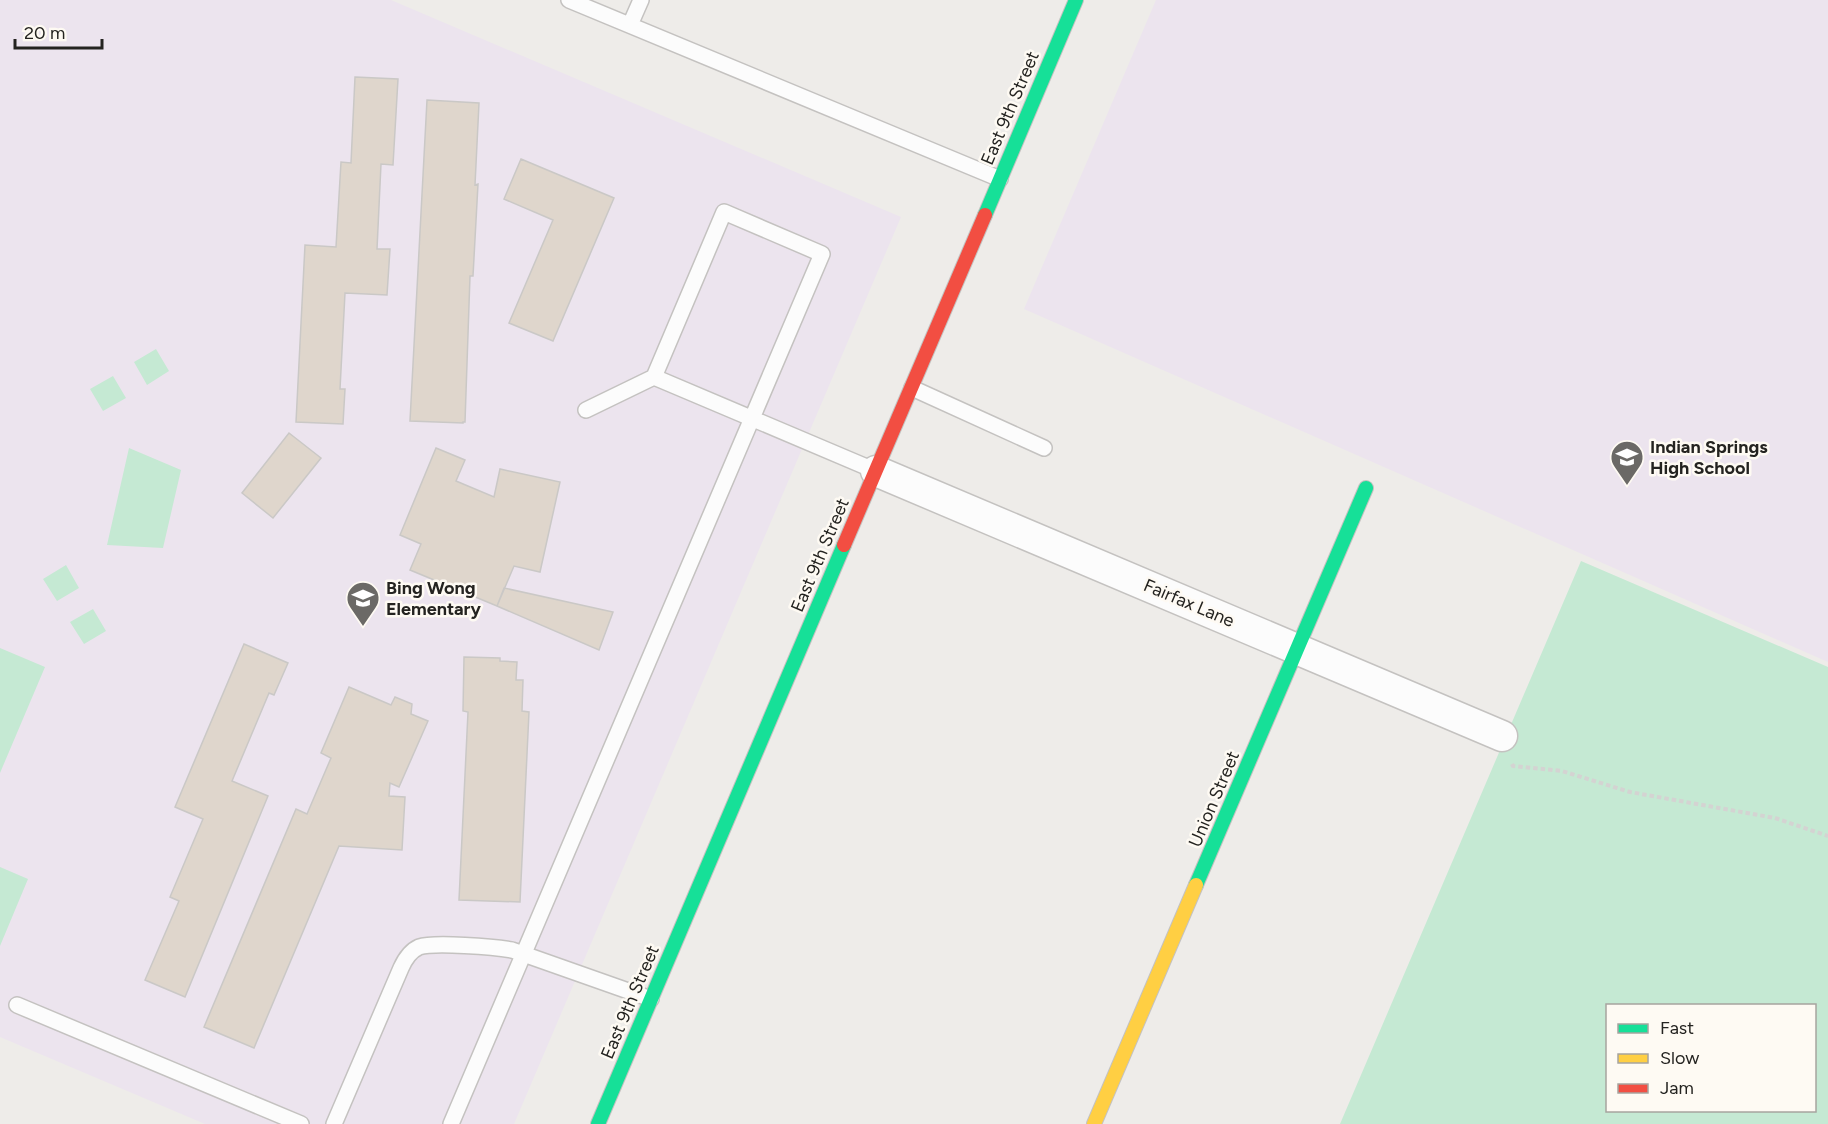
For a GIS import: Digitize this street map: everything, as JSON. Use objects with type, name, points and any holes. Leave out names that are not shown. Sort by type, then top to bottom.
[{"type":"street","name":"East 9th Street","points":[[598,1124],[1076,0]]},
{"type":"street","name":"Fairfax Lane","points":[[876,471],[1502,736]]},
{"type":"street","name":"Union Street","points":[[1095,1124],[1366,488]]},
{"type":"lane","points":[[569,0],[1000,179]]},
{"type":"lane","points":[[630,25],[641,0]]},
{"type":"lane","points":[[451,1124],[822,254],[724,212],[654,377],[586,410]]},
{"type":"lane","points":[[654,377],[876,471]]},
{"type":"lane","points":[[912,388],[1044,448]]},
{"type":"lane","points":[[334,1124],[401,968],[417,948],[435,945],[500,948],[524,953],[651,999]]},
{"type":"lane","points":[[18,1005],[301,1124]]},
{"type":"path","points":[[1502,736],[1513,766],[1562,771],[1630,792],[1775,818],[1828,836]]},
{"type":"shaded area","name":"Bing Wong Elementary","points":[[0,0],[391,0],[901,217],[514,1124],[205,1124],[0,1037]]},
{"type":"shaded area","name":"Indian Springs High School","points":[[1156,0],[1828,0],[1828,662],[1024,309]]},
{"type":"green space","points":[[156,349],[169,371],[147,385],[134,362]]},
{"type":"green space","points":[[113,376],[126,398],[103,411],[90,389]]},
{"type":"green space","points":[[129,448],[181,470],[163,548],[107,545]]},
{"type":"green space","points":[[1581,561],[1828,667],[1828,1124],[1340,1124]]},
{"type":"green space","points":[[66,565],[79,588],[57,601],[43,579]]},
{"type":"green space","points":[[93,609],[106,631],[84,644],[70,622]]},
{"type":"green space","points":[[0,648],[45,667],[0,773]]},
{"type":"green space","points":[[0,867],[28,879],[0,946]]},
{"type":"building","points":[[355,77],[398,79],[393,165],[381,164],[377,249],[390,249],[387,295],[345,293],[340,389],[345,389],[343,424],[296,422],[305,245],[336,247],[341,162],[351,163]]},
{"type":"building","points":[[427,100],[479,103],[475,185],[478,184],[473,276],[470,276],[465,422],[463,423],[410,421]]},
{"type":"building","points":[[521,159],[614,198],[553,341],[509,323],[553,220],[504,199]]},
{"type":"building","points":[[289,433],[321,458],[273,518],[242,493]]},
{"type":"building","points":[[436,448],[465,460],[456,481],[494,497],[500,469],[560,482],[540,572],[514,566],[497,606],[410,570],[421,544],[400,535]]},
{"type":"building","points":[[504,588],[613,612],[599,650],[497,606]]},
{"type":"building","points":[[244,644],[288,663],[274,695],[269,693],[232,781],[268,796],[185,997],[145,980],[179,901],[170,897],[203,819],[175,807]]},
{"type":"building","points":[[464,657],[500,658],[500,661],[517,662],[516,680],[523,680],[522,711],[529,712],[520,902],[459,900],[468,712],[463,711]]},
{"type":"building","points":[[349,687],[391,705],[395,697],[412,704],[411,714],[428,721],[399,787],[390,783],[389,796],[405,797],[402,850],[339,846],[254,1048],[204,1027],[296,809],[307,814],[331,758],[321,753]]},
{"type":"traffic: fast","points":[[985,215],[1076,0]]},
{"type":"traffic: fast","points":[[1196,885],[1366,488]]},
{"type":"traffic: fast","points":[[598,1124],[844,545]]},
{"type":"traffic: slow","points":[[1094,1124],[1196,885]]},
{"type":"traffic: jam","points":[[844,545],[985,215]]},
{"type":"place","name":"Indian Springs High School","points":[[1627,486]]},
{"type":"place","name":"Bing Wong Elementary","points":[[363,627]]}]
